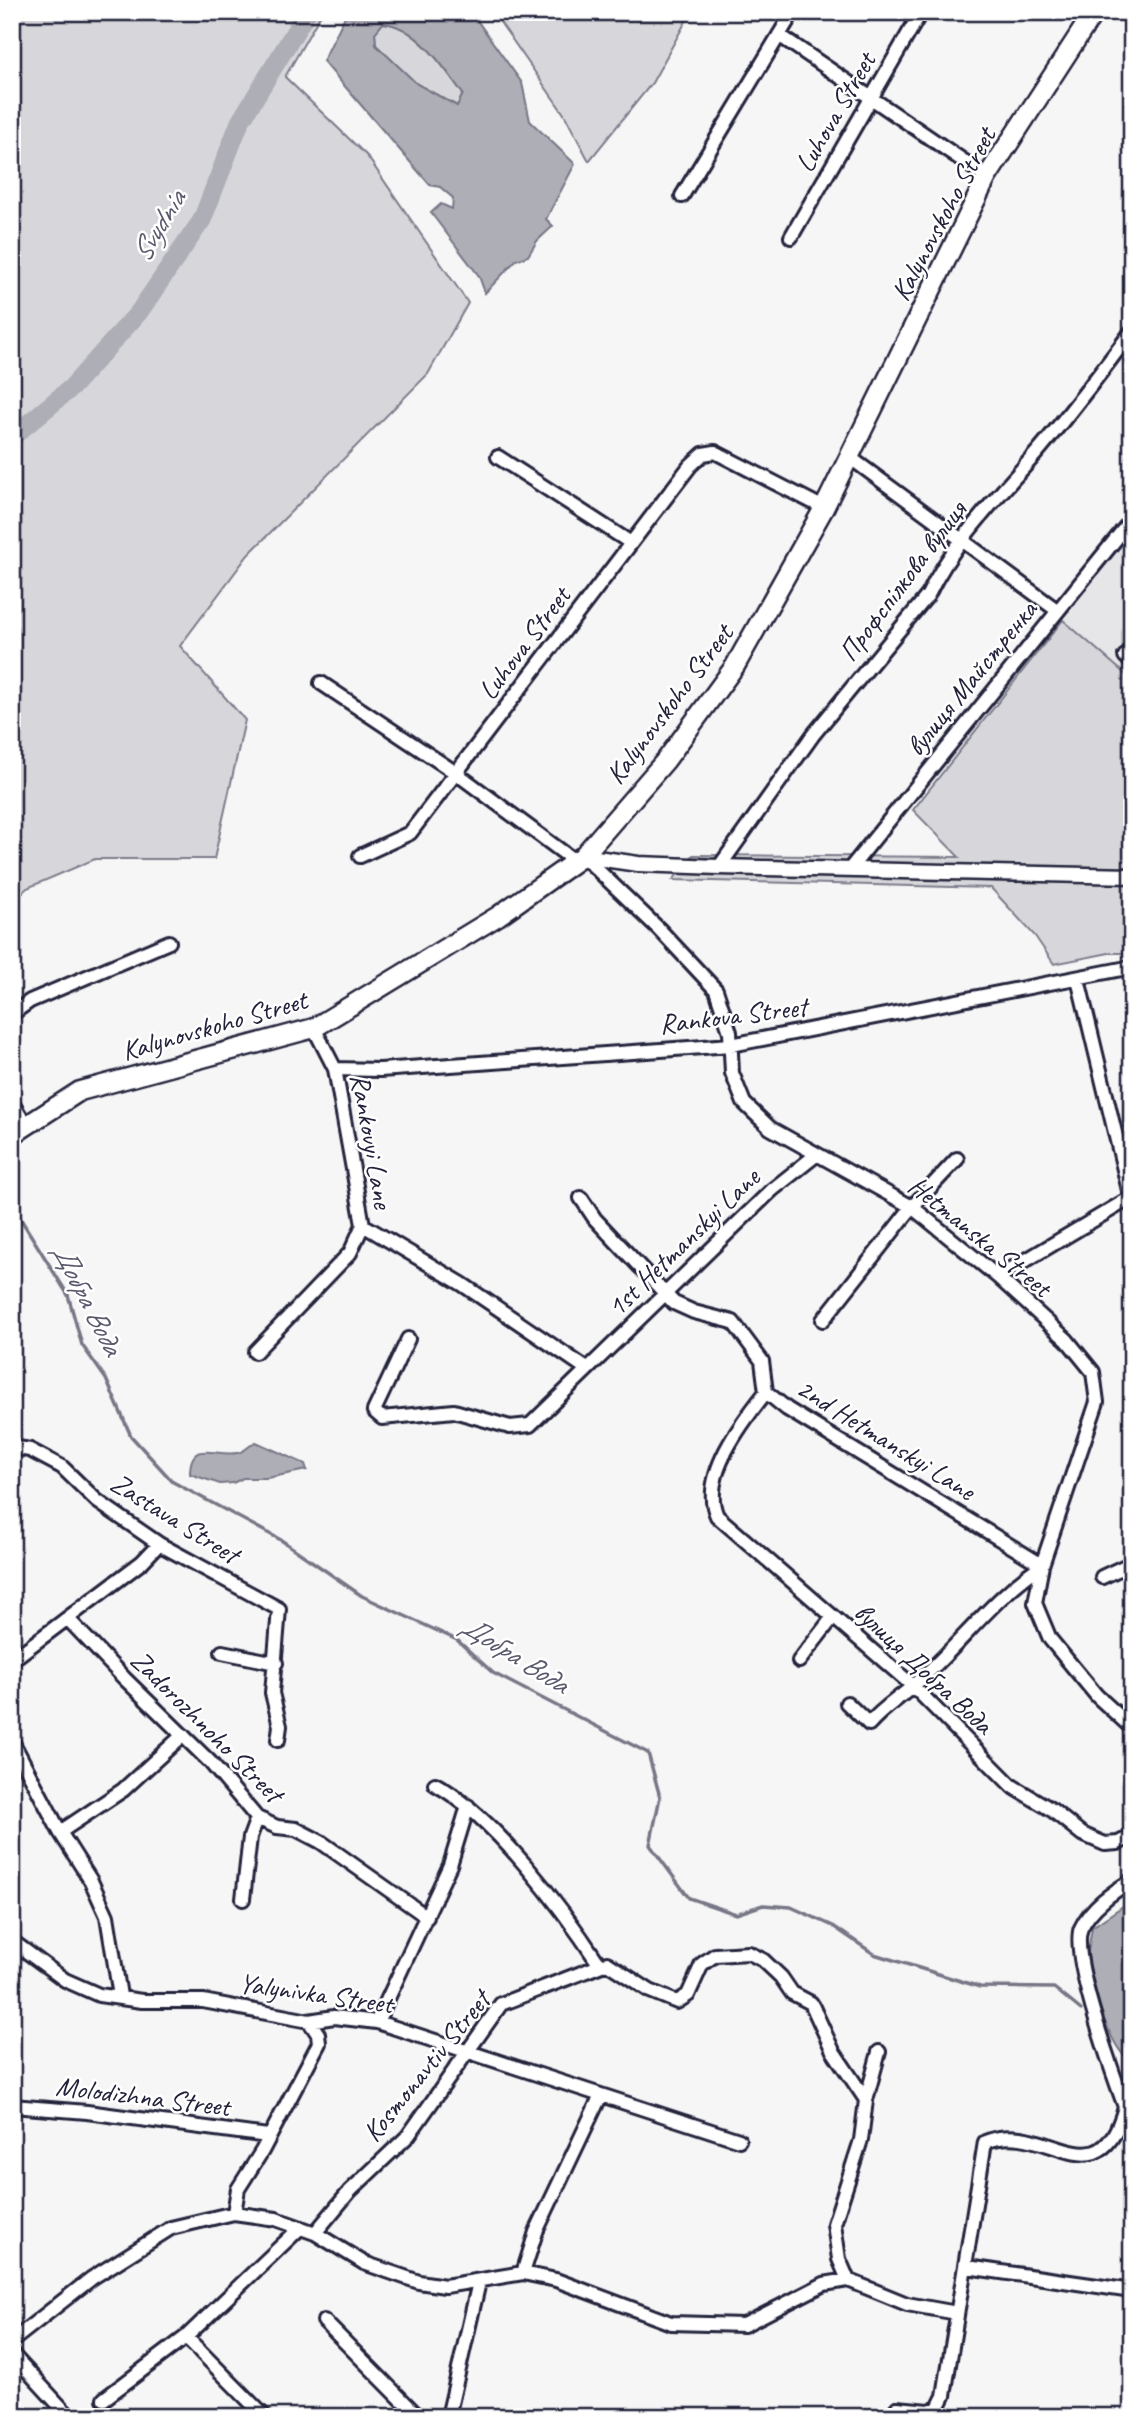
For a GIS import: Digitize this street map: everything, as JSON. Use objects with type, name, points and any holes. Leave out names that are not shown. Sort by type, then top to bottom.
[{"type":"main road","name":"Kalynovskoho Street","points":[[19,1130],[79,1091],[314,1028],[420,965],[579,859],[666,761],[735,666],[824,508],[987,177],[1094,12]]},
{"type":"street","points":[[682,196],[793,12]]},
{"type":"street","name":"Luhova Street","points":[[791,237],[921,12]]},
{"type":"street","points":[[779,35],[987,177]]},
{"type":"street","name":"Профспілкова вулиця","points":[[719,867],[813,735],[928,595],[938,574],[963,538],[1071,412],[1132,331]]},
{"type":"street","name":"Luhova Street","points":[[360,856],[410,833],[631,543],[703,454],[715,452],[824,508]]},
{"type":"street","points":[[848,456],[963,538],[1058,611]]},
{"type":"street","points":[[498,457],[631,543]]},
{"type":"street","name":"вулиця Майстренка","points":[[849,870],[1132,519]]},
{"type":"street","points":[[321,683],[456,773]]},
{"type":"street","name":"Hetmanska Street","points":[[456,773],[579,859],[659,929],[716,990],[730,1032],[732,1073],[744,1103],[770,1128],[912,1207],[998,1277],[1067,1340],[1093,1372],[1097,1402],[1042,1565],[1035,1603],[1050,1639],[1097,1696],[1132,1727]]},
{"type":"street","points":[[579,859],[719,867],[1132,876]]},
{"type":"street","points":[[12,1014],[30,1001],[169,942]]},
{"type":"street","name":"Rankova Street","points":[[335,1069],[380,1070],[731,1045],[1132,967]]},
{"type":"street","points":[[998,1277],[1131,1199],[1078,979]]},
{"type":"street","name":"Rankovyi Lane","points":[[255,1352],[350,1253],[363,1224],[335,1069],[314,1028]]},
{"type":"street","points":[[12,1102],[19,1130]]},
{"type":"street","name":"1st Hetmanskyi Lane","points":[[408,1339],[374,1411],[382,1418],[454,1411],[521,1428],[539,1418],[586,1369],[772,1190],[816,1155]]},
{"type":"street","points":[[823,1320],[912,1207],[957,1159]]},
{"type":"street","name":"2nd Hetmanskyi Lane","points":[[581,1198],[595,1219],[674,1303],[694,1312],[733,1322],[762,1361],[766,1392],[787,1409],[1042,1565]]},
{"type":"street","points":[[363,1224],[462,1284],[586,1369]]},
{"type":"street","name":"вулиця Добра Вода","points":[[766,1392],[742,1422],[718,1469],[712,1491],[712,1505],[717,1516],[913,1686],[1012,1786],[1082,1834],[1105,1844],[1118,1843],[1132,1836]]},
{"type":"street","name":"Zastava Street","points":[[12,1447],[30,1450],[62,1467],[97,1501],[159,1544],[279,1609],[276,1663]]},
{"type":"street","points":[[12,1660],[142,1562],[159,1544]]},
{"type":"street","points":[[1102,1577],[1132,1563]]},
{"type":"street","points":[[847,1703],[869,1724],[888,1703],[913,1686],[989,1606],[1042,1565]]},
{"type":"street","points":[[799,1661],[833,1617]]},
{"type":"street","name":"Zadorozhnoho Street","points":[[68,1619],[183,1735],[247,1803],[257,1818],[277,1827],[296,1829],[321,1842],[428,1917]]},
{"type":"street","points":[[222,1652],[276,1663],[272,1693],[280,1726],[278,1740]]},
{"type":"street","points":[[60,1832],[123,1790],[183,1735]]},
{"type":"street","points":[[12,1741],[60,1832],[91,1881],[107,1916],[120,1996]]},
{"type":"street","points":[[435,1784],[468,1806],[550,1896],[599,1964],[607,1964],[650,1991],[677,2002],[688,1995],[702,1964],[715,1955],[749,1953],[771,1965],[792,1993],[811,2003],[833,2051],[866,2100]]},
{"type":"street","points":[[377,2022],[450,1866],[468,1806]]},
{"type":"street","points":[[243,1899],[248,1849],[257,1818]]},
{"type":"street","points":[[1132,1880],[1109,1895],[1090,1916],[1081,1929],[1079,1948],[1085,1982],[1132,2126]]},
{"type":"street","name":"Yalynivka Street","points":[[12,1941],[65,1980],[99,1995],[142,2001],[203,2001],[309,2021],[334,2017],[377,2022],[600,2097],[739,2140]]},
{"type":"street","name":"Kosmonavtiv Street","points":[[315,2234],[349,2191],[408,2136],[501,2004],[561,1984],[599,1964]]},
{"type":"street","points":[[234,2213],[238,2189],[262,2151],[319,2043],[318,2034],[309,2021]]},
{"type":"street","points":[[848,2280],[839,2259],[834,2224],[861,2140],[866,2100],[879,2052]]},
{"type":"street","points":[[523,2273],[536,2232],[600,2097]]},
{"type":"street","name":"Molodizhna Street","points":[[12,2106],[87,2112],[268,2136]]},
{"type":"street","points":[[890,2417],[897,2409],[929,2411],[938,2408],[944,2396],[967,2267],[985,2142],[993,2139],[1031,2140],[1086,2155],[1098,2152],[1115,2138],[1125,2107]]},
{"type":"street","points":[[12,2341],[92,2278],[170,2228],[234,2213],[276,2218],[315,2234],[364,2263],[419,2282],[444,2286],[523,2273],[555,2280],[671,2323],[690,2326],[744,2325],[824,2284],[848,2280],[907,2304],[957,2312]]},
{"type":"street","points":[[104,2399],[186,2337],[300,2228]]},
{"type":"street","points":[[824,2284],[839,2259]]},
{"type":"street","points":[[967,2267],[1132,2291]]},
{"type":"street","points":[[448,2417],[479,2282]]},
{"type":"street","points":[[324,2321],[419,2417]]},
{"type":"street","points":[[186,2337],[265,2417]]},
{"type":"street","points":[[12,2354],[70,2417]]},
{"type":"shaded area","points":[[12,12],[322,12],[285,77],[367,156],[468,303],[428,374],[248,555],[180,646],[245,720],[214,859],[95,859],[27,888],[12,902]]},
{"type":"shaded area","points":[[347,12],[471,12],[522,83],[530,121],[575,164],[546,219],[553,226],[537,241],[528,256],[516,260],[485,293],[479,276],[431,213],[441,204],[452,209],[453,198],[440,187],[430,185],[323,61]],"holes":[[[383,23],[395,26],[418,40],[448,73],[463,94],[457,106],[417,84],[376,45],[375,33]]]},
{"type":"shaded area","points":[[493,12],[691,12],[652,83],[589,161],[564,114]]},
{"type":"shaded area","points":[[383,23],[407,31],[429,50],[463,94],[457,106],[417,84],[376,45],[375,33]]},
{"type":"shaded area","points":[[1132,533],[1132,680],[1063,620]]},
{"type":"shaded area","points":[[1063,620],[1132,680],[1132,953],[1109,953],[1054,964],[1035,936],[991,888],[673,880],[693,855],[959,857],[913,810]]},
{"type":"shaded area","points":[[256,1442],[305,1464],[307,1470],[267,1478],[243,1478],[233,1483],[220,1484],[190,1474],[194,1456],[199,1453],[237,1453]]},
{"type":"shaded area","points":[[1132,1900],[1132,2062],[1116,2045],[1109,2031],[1093,1985],[1088,1955],[1092,1927]]},
{"type":"waterway","name":"Svydnia","points":[[12,437],[71,388],[139,312],[202,220],[240,122],[307,12]]},
{"type":"waterway","name":"Добра Вода","points":[[12,1205],[68,1295],[82,1345],[106,1379],[131,1436],[173,1482],[281,1540],[362,1596],[457,1640],[493,1673],[648,1753],[660,1797],[650,1845],[689,1898],[736,1914],[763,1905],[791,1907],[833,1926],[874,1954],[980,1987],[1054,1988],[1081,2010]]}]
